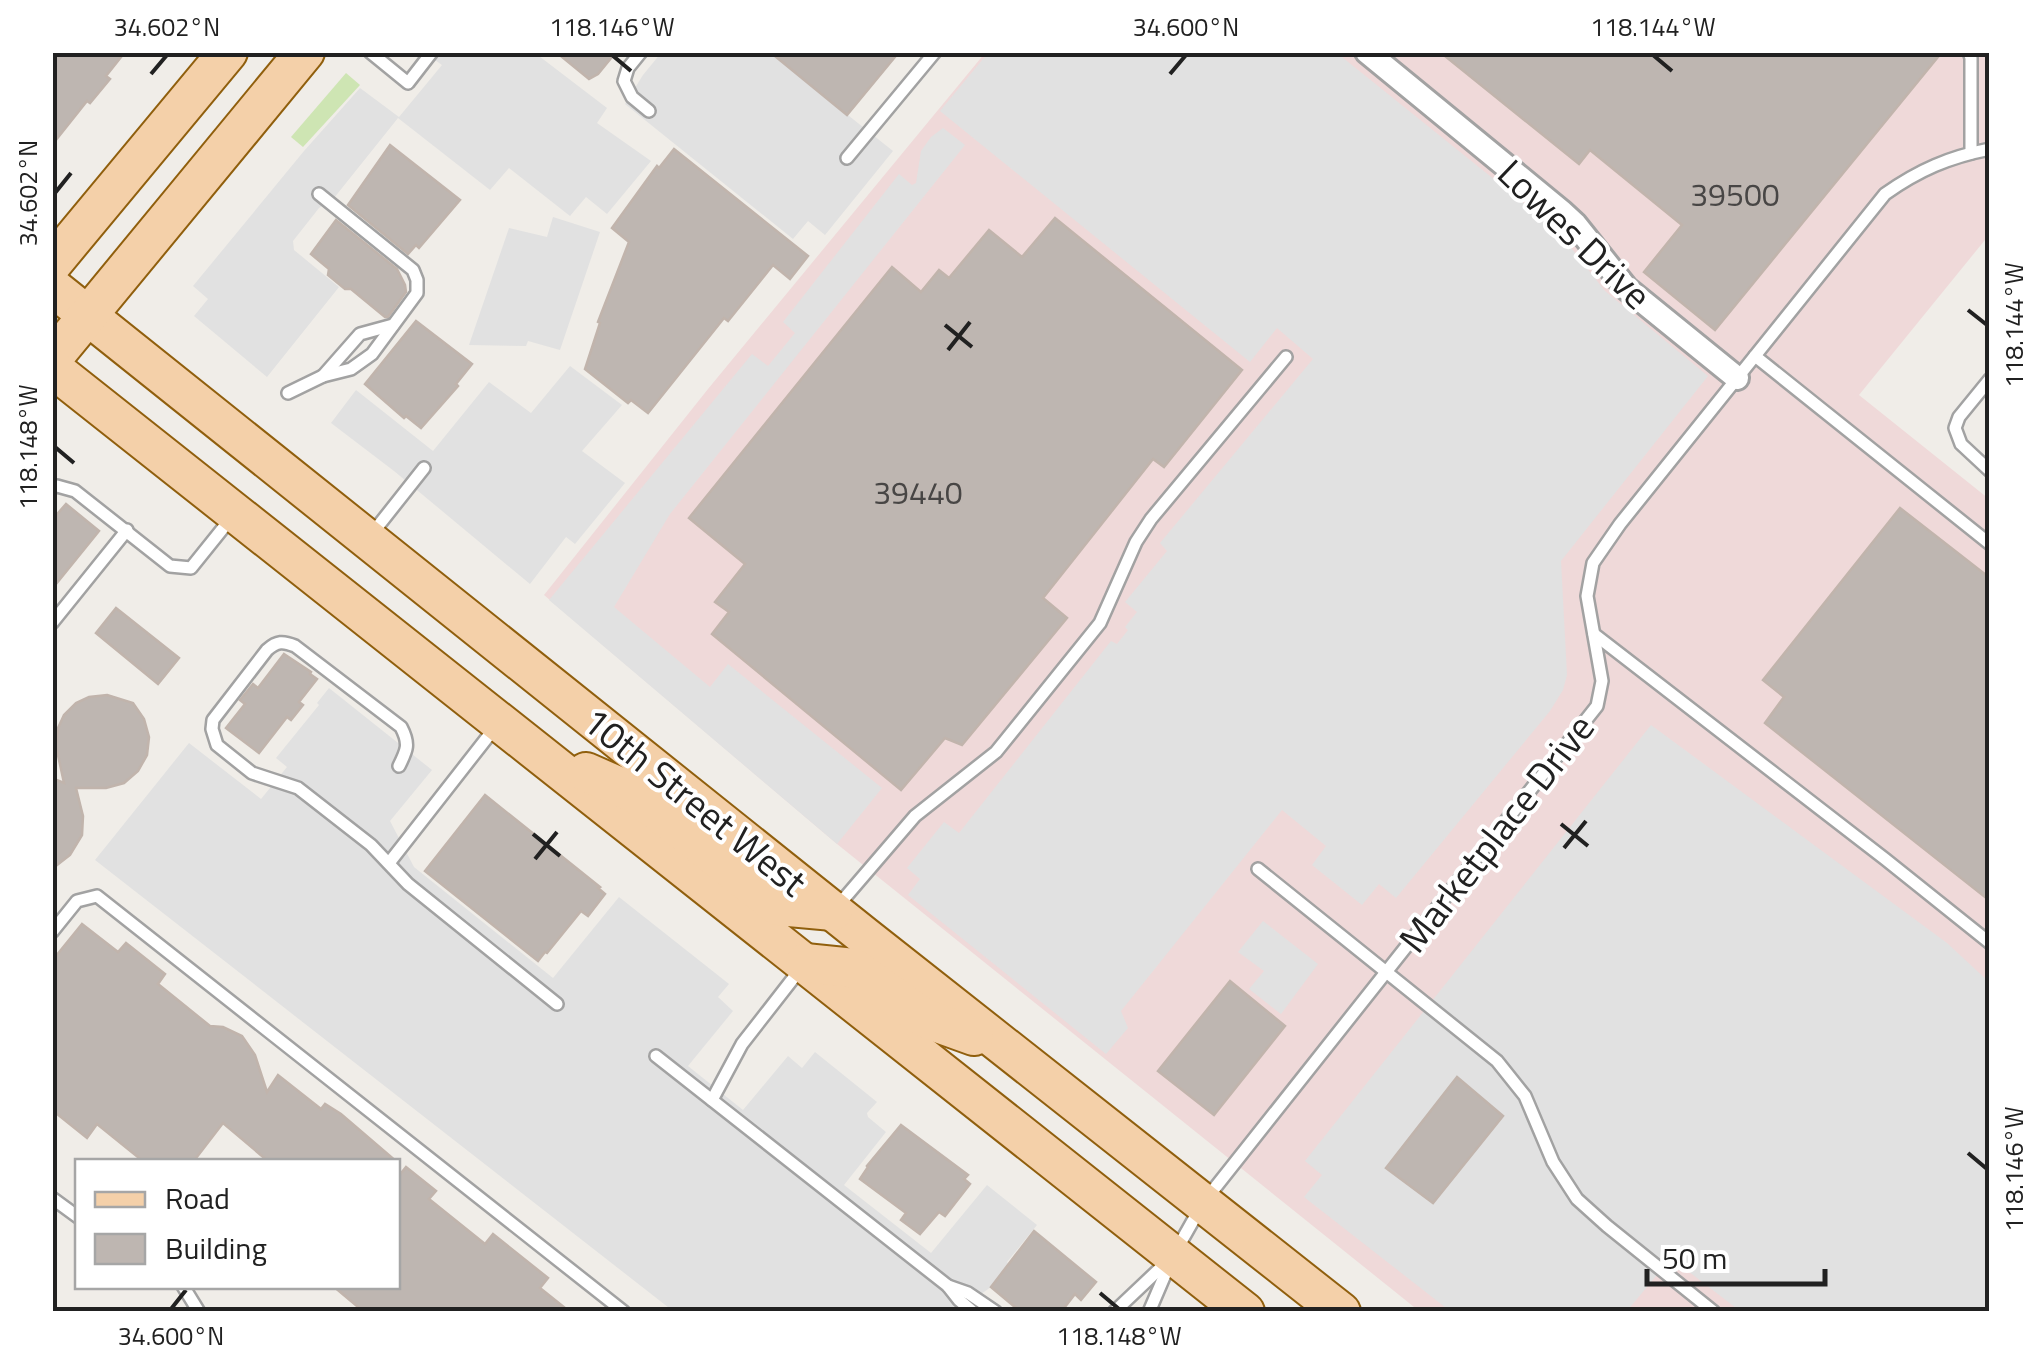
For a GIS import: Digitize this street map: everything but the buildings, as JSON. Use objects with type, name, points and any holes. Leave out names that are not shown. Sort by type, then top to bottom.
[{"type":"main road","points":[[52,264],[228,52]]},
{"type":"main road","points":[[52,359],[305,52]]},
{"type":"main road","name":"10th Street West","points":[[52,287],[1341,1312]]},
{"type":"main road","name":"10th Street West","points":[[52,368],[1245,1312]]},
{"type":"main road","points":[[534,748],[634,793],[778,906],[834,911]]},
{"type":"main road","points":[[805,963],[854,968],[924,1018],[1009,1050]]},
{"type":"street","name":"Lowes Drive","points":[[1367,52],[1576,224],[1626,288],[1737,378]]},
{"type":"lane","points":[[370,52],[408,83],[432,52]]},
{"type":"lane","points":[[642,52],[628,68],[624,81],[632,97],[649,111]]},
{"type":"lane","points":[[847,158],[935,52]]},
{"type":"lane","points":[[1969,52],[1971,152]]},
{"type":"lane","name":"Marketplace Drive","points":[[1173,1256],[1203,1203],[1598,706],[1602,681],[1588,596],[1592,563],[1620,524],[1886,194],[1917,172],[1990,149]]},
{"type":"lane","points":[[288,393],[322,376],[361,364],[417,293],[413,270],[318,194]]},
{"type":"lane","points":[[322,376],[360,334],[395,324]]},
{"type":"lane","points":[[1755,356],[1990,544]]},
{"type":"lane","points":[[834,911],[915,816],[996,752],[1100,623],[1136,542],[1161,505],[1286,357]]},
{"type":"lane","points":[[1990,379],[1954,428],[1961,444],[1990,471]]},
{"type":"lane","points":[[367,540],[424,468]]},
{"type":"lane","points":[[52,488],[75,491],[170,566],[191,568],[235,513]]},
{"type":"lane","points":[[52,623],[127,530]]},
{"type":"lane","points":[[1594,634],[1990,944]]},
{"type":"lane","points":[[399,766],[409,748],[401,728],[295,646],[284,642],[266,650],[213,720],[217,745],[252,773],[298,788],[371,845],[408,884],[557,1004]]},
{"type":"lane","points":[[389,864],[500,722]]},
{"type":"lane","points":[[1258,869],[1496,1061],[1525,1096],[1554,1162],[1578,1199],[1714,1312]]},
{"type":"lane","points":[[52,932],[77,901],[97,896],[624,1312]]},
{"type":"lane","points":[[712,1100],[742,1044],[805,963]]},
{"type":"lane","points":[[656,1056],[948,1286],[973,1312]]},
{"type":"lane","points":[[52,1198],[75,1216]]},
{"type":"lane","points":[[1114,1312],[1173,1256]]},
{"type":"lane","points":[[1149,1312],[1173,1256]]},
{"type":"lane","points":[[948,1286],[968,1293],[996,1312]]},
{"type":"lane","points":[[186,1289],[199,1312]]},
{"type":"shaded area","points":[[425,53],[535,53],[607,108],[597,123],[651,161],[607,214],[586,197],[570,216],[509,168],[490,190],[398,118],[334,198],[319,208],[293,241],[294,250],[339,287],[267,377],[194,316],[208,299],[193,286],[360,88],[399,117],[442,65]]},
{"type":"shaded area","points":[[661,53],[770,53],[893,151],[825,235],[808,221],[793,239],[625,104]]},
{"type":"shaded area","points":[[985,53],[1989,53],[1989,235],[1859,395],[1989,499],[1989,1311],[1419,1311],[837,844],[544,595]]},
{"type":"shaded area","points":[[988,53],[1337,53],[1557,230],[1605,291],[1708,376],[1561,561],[1567,675],[1563,690],[1550,711],[1396,898],[1379,884],[1362,905],[1312,865],[1326,846],[1282,810],[1121,1011],[1128,1028],[1106,1054],[908,895],[920,879],[907,868],[944,822],[959,833],[1111,641],[1117,644],[1137,612],[1125,602],[1167,551],[1160,543],[1313,359],[1277,328],[1250,362],[940,111]]},
{"type":"shaded area","points":[[943,128],[965,145],[670,514],[614,607],[710,687],[728,664],[882,788],[837,844],[549,600],[752,354],[768,366],[795,333],[783,322],[899,174],[912,185],[916,183],[921,151]]},
{"type":"shaded area","points":[[553,217],[600,232],[560,350],[528,341],[526,346],[469,345],[509,228],[547,237]]},
{"type":"shaded area","points":[[570,366],[622,405],[582,451],[625,483],[575,544],[566,537],[530,584],[331,423],[356,390],[433,451],[489,382],[531,413]]},
{"type":"shaded area","points":[[329,688],[432,770],[390,821],[414,867],[553,978],[619,897],[729,984],[718,997],[733,1011],[688,1066],[743,1110],[788,1056],[802,1068],[815,1052],[877,1102],[868,1117],[886,1132],[844,1185],[931,1253],[987,1185],[1037,1225],[991,1287],[957,1311],[673,1311],[95,860],[189,743],[261,799],[287,767],[276,758]]},
{"type":"shaded area","points":[[1651,725],[1947,943],[1989,982],[1989,1311],[1740,1311],[1671,1258],[1627,1311],[1450,1311],[1304,1197],[1322,1175],[1305,1161]],"holes":[[[1457,1078],[1503,1117],[1432,1203],[1386,1168]]]},
{"type":"shaded area","points":[[1263,921],[1318,964],[1281,1014],[1249,989],[1264,971],[1238,952]]},
{"type":"green space","points":[[346,73],[360,85],[303,147],[291,137]]}]
